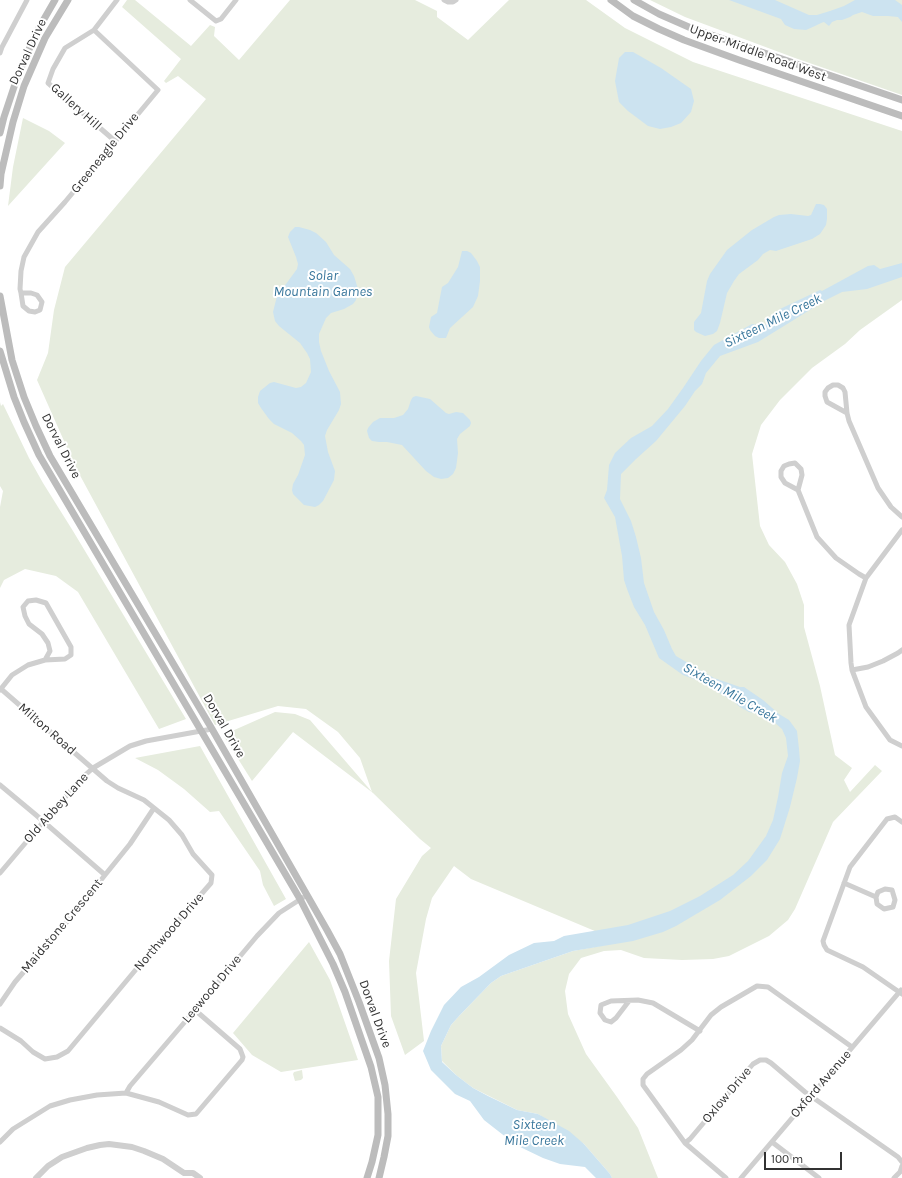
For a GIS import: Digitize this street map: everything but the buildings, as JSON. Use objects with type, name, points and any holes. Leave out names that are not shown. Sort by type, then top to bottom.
[{"type":"main road","name":"Dorval Drive","points":[[0,133],[18,75],[36,33],[55,0]]},
{"type":"main road","name":"Dorval Drive","points":[[0,186],[13,122],[24,86],[45,38],[68,0]]},
{"type":"main road","name":"Upper Middle Road West","points":[[611,0],[633,16],[684,40],[902,116]]},
{"type":"main road","name":"Upper Middle Road West","points":[[634,0],[678,23],[902,100]]},
{"type":"main road","name":"Dorval Drive","points":[[0,296],[12,360],[27,404],[50,456],[212,730],[340,954],[359,1002],[382,1070],[387,1098],[387,1142],[379,1178]]},
{"type":"main road","name":"Dorval Drive","points":[[0,351],[14,398],[39,455],[300,899],[333,964],[345,992],[371,1067],[378,1097],[379,1128],[367,1178]]},
{"type":"street","points":[[0,53],[1,47],[27,0]]},
{"type":"street","name":"Gallery Hill","points":[[115,141],[48,83],[53,69],[65,48],[94,30],[116,0]]},
{"type":"street","points":[[190,0],[216,21],[221,19],[236,0]]},
{"type":"street","points":[[444,0],[448,2],[453,2],[456,0]]},
{"type":"street","name":"Greeneagle Drive","points":[[21,293],[38,295],[42,302],[40,310],[35,312],[28,311],[24,306],[21,293],[21,271],[24,257],[38,232],[65,202],[158,90],[94,30]]},
{"type":"street","points":[[847,414],[827,402],[825,392],[828,388],[833,385],[838,385],[843,388],[845,392],[847,414],[878,488],[891,507],[902,517]]},
{"type":"street","points":[[798,490],[785,483],[781,478],[781,471],[784,466],[796,463],[801,469],[802,475],[798,490],[817,537],[836,558],[866,578]]},
{"type":"street","points":[[902,530],[866,578],[849,625],[850,659],[852,670],[866,707],[890,740],[902,746]]},
{"type":"street","points":[[0,690],[12,675],[28,666],[45,660],[65,659],[71,655],[72,647],[46,603],[36,600],[28,601],[24,607],[24,616],[29,624],[42,634],[48,643],[50,651],[45,660]]},
{"type":"street","points":[[852,670],[868,667],[883,661],[902,650]]},
{"type":"street","name":"Milton Road","points":[[0,690],[93,768]]},
{"type":"street","name":"Old Abbey Lane","points":[[0,873],[44,821],[93,768],[130,746],[146,741],[212,730]]},
{"type":"street","name":"Northwood Drive","points":[[0,1028],[45,1059],[57,1057],[68,1051],[143,961],[211,883],[212,875],[193,854],[180,831],[169,820],[144,800],[118,788],[93,768]]},
{"type":"street","name":"Maidstone Crescent","points":[[0,785],[44,821],[105,875],[15,982],[0,1004]]},
{"type":"street","points":[[105,875],[130,844],[154,808]]},
{"type":"street","points":[[901,992],[863,967],[827,950],[823,940],[850,867],[888,819],[895,817],[902,822]]},
{"type":"street","points":[[844,883],[876,897]]},
{"type":"street","name":"Leewood Drive","points":[[126,1093],[130,1086],[256,936],[279,913],[307,895]]},
{"type":"street","points":[[726,1178],[685,1143],[644,1085],[643,1079],[646,1074],[682,1050],[712,1015],[721,1007],[757,986],[768,987],[852,1047]]},
{"type":"street","name":"Oxford Avenue","points":[[741,1178],[852,1047],[901,992]]},
{"type":"street","points":[[629,1001],[616,1018],[610,1022],[605,1020],[600,1013],[601,1004],[611,1001],[638,1000],[653,1003],[700,1030]]},
{"type":"street","points":[[0,1142],[13,1129],[50,1106],[96,1095],[126,1093],[159,1102],[180,1113],[188,1115],[196,1114],[243,1057],[240,1049],[195,1010]]},
{"type":"street","name":"Oxlow Drive","points":[[685,1143],[753,1064],[760,1060],[766,1060],[811,1096],[898,1157],[902,1162]]},
{"type":"street","points":[[772,1142],[819,1178]]},
{"type":"street","points":[[36,1178],[48,1166],[62,1157],[82,1149],[100,1145],[119,1145],[144,1151],[163,1159],[185,1175],[193,1173],[200,1178]]},
{"type":"street","points":[[894,1178],[900,1172],[902,1166]]},
{"type":"shaded area","points":[[127,0],[135,0],[191,46],[210,25],[215,27],[214,36],[239,60],[290,0],[415,0],[437,11],[437,17],[468,40],[509,0],[586,0],[625,28],[693,62],[902,131],[902,300],[860,330],[845,344],[812,368],[780,400],[761,425],[752,454],[760,526],[769,545],[785,562],[797,584],[804,605],[804,627],[820,686],[835,755],[852,768],[844,780],[850,792],[875,765],[882,771],[833,822],[795,909],[788,920],[769,936],[729,956],[713,959],[682,960],[644,958],[621,950],[604,951],[581,958],[569,974],[565,991],[568,1014],[586,1054],[638,1128],[658,1178],[612,1178],[584,1144],[538,1114],[517,1110],[473,1088],[456,1075],[442,1061],[441,1046],[451,1025],[491,983],[501,976],[573,951],[621,942],[471,879],[454,866],[432,898],[426,919],[416,973],[424,1041],[405,1055],[391,1016],[389,961],[396,899],[422,856],[431,848],[373,793],[293,732],[252,781],[223,735],[275,712],[295,714],[310,720],[372,792],[360,758],[338,732],[306,709],[278,706],[215,725],[76,468],[37,380],[48,353],[54,310],[65,267],[206,99],[178,76],[166,83],[164,81],[181,59],[122,7]]},
{"type":"shaded area","points":[[650,0],[902,0],[902,95],[795,58],[685,17]]},
{"type":"shaded area","points":[[23,118],[49,131],[65,143],[8,206],[13,167]]},
{"type":"shaded area","points":[[0,402],[1,406],[3,404],[43,483],[186,719],[159,729],[78,592],[56,576],[25,569],[4,580],[0,588],[0,507],[3,491],[0,486]]},
{"type":"shaded area","points":[[200,746],[286,899],[274,906],[263,885],[260,871],[219,811],[210,812],[184,789],[158,770],[135,758]]},
{"type":"shaded area","points":[[309,942],[330,980],[358,1060],[281,1072],[252,1055],[233,1033]]},
{"type":"shaded area","points":[[302,1070],[303,1078],[295,1081],[293,1074],[294,1072]]},
{"type":"water","points":[[729,0],[775,0],[809,15],[817,15],[844,6],[855,0],[895,0],[902,5],[902,22],[898,17],[873,16],[862,12],[842,20],[832,22],[829,26],[824,22],[806,30],[794,29],[785,25],[781,19]]},
{"type":"water","points":[[625,52],[633,52],[661,68],[691,89],[694,101],[691,112],[681,123],[660,129],[648,126],[619,102],[615,81],[619,58]]},
{"type":"water","points":[[816,204],[824,205],[827,209],[826,225],[820,234],[812,239],[776,251],[770,250],[763,254],[758,260],[739,274],[734,281],[727,293],[717,331],[713,334],[705,336],[696,332],[694,330],[694,322],[701,313],[707,281],[710,274],[727,250],[752,230],[774,217],[791,214],[808,216],[811,215]]},
{"type":"water","name":"Solar Mountain Games","points":[[295,227],[310,230],[326,242],[334,255],[350,269],[358,289],[356,300],[353,304],[344,309],[331,313],[326,318],[319,334],[321,351],[340,392],[341,404],[325,436],[328,452],[335,471],[334,480],[323,501],[315,507],[304,505],[293,494],[292,490],[305,455],[304,445],[292,433],[274,424],[258,403],[260,391],[270,383],[274,382],[296,388],[301,387],[306,383],[311,372],[310,359],[307,353],[300,343],[279,326],[275,321],[273,312],[280,290],[297,269],[298,264],[288,237],[290,232]]},
{"type":"water","points":[[462,251],[471,253],[480,267],[478,296],[473,307],[450,328],[446,338],[439,338],[430,330],[429,327],[431,317],[437,313],[442,287],[448,283],[458,267]]},
{"type":"water","name":"Sixteen Mile Creek","points":[[902,263],[902,277],[867,289],[842,292],[826,300],[758,342],[720,356],[706,373],[702,384],[656,441],[621,474],[620,499],[631,521],[636,537],[641,558],[644,583],[654,612],[676,656],[714,678],[744,687],[789,720],[797,731],[800,761],[790,807],[780,839],[767,860],[751,876],[720,900],[663,932],[633,941],[573,951],[501,976],[491,983],[451,1025],[441,1046],[442,1062],[473,1088],[517,1110],[538,1114],[569,1131],[584,1144],[612,1178],[596,1178],[585,1167],[560,1164],[543,1158],[516,1145],[484,1120],[470,1101],[455,1094],[431,1070],[423,1051],[431,1031],[444,1005],[461,987],[479,977],[509,955],[534,943],[554,941],[564,936],[628,925],[670,911],[700,896],[733,875],[748,861],[766,836],[773,820],[782,773],[788,756],[786,738],[782,729],[774,722],[763,715],[749,712],[740,707],[733,701],[699,681],[683,675],[659,658],[645,625],[634,607],[624,580],[622,556],[615,517],[604,498],[607,490],[609,465],[615,453],[631,438],[652,426],[668,409],[701,361],[714,345],[752,324],[765,325],[771,322],[773,317],[780,309],[820,290],[822,291],[868,266],[874,265],[880,269]]},
{"type":"water","points":[[416,396],[430,399],[446,413],[463,413],[470,420],[470,426],[460,434],[457,439],[458,453],[456,468],[453,474],[448,478],[441,479],[434,477],[426,471],[402,445],[372,441],[369,438],[367,431],[373,422],[380,418],[394,418],[403,415],[408,409],[413,397]]}]
